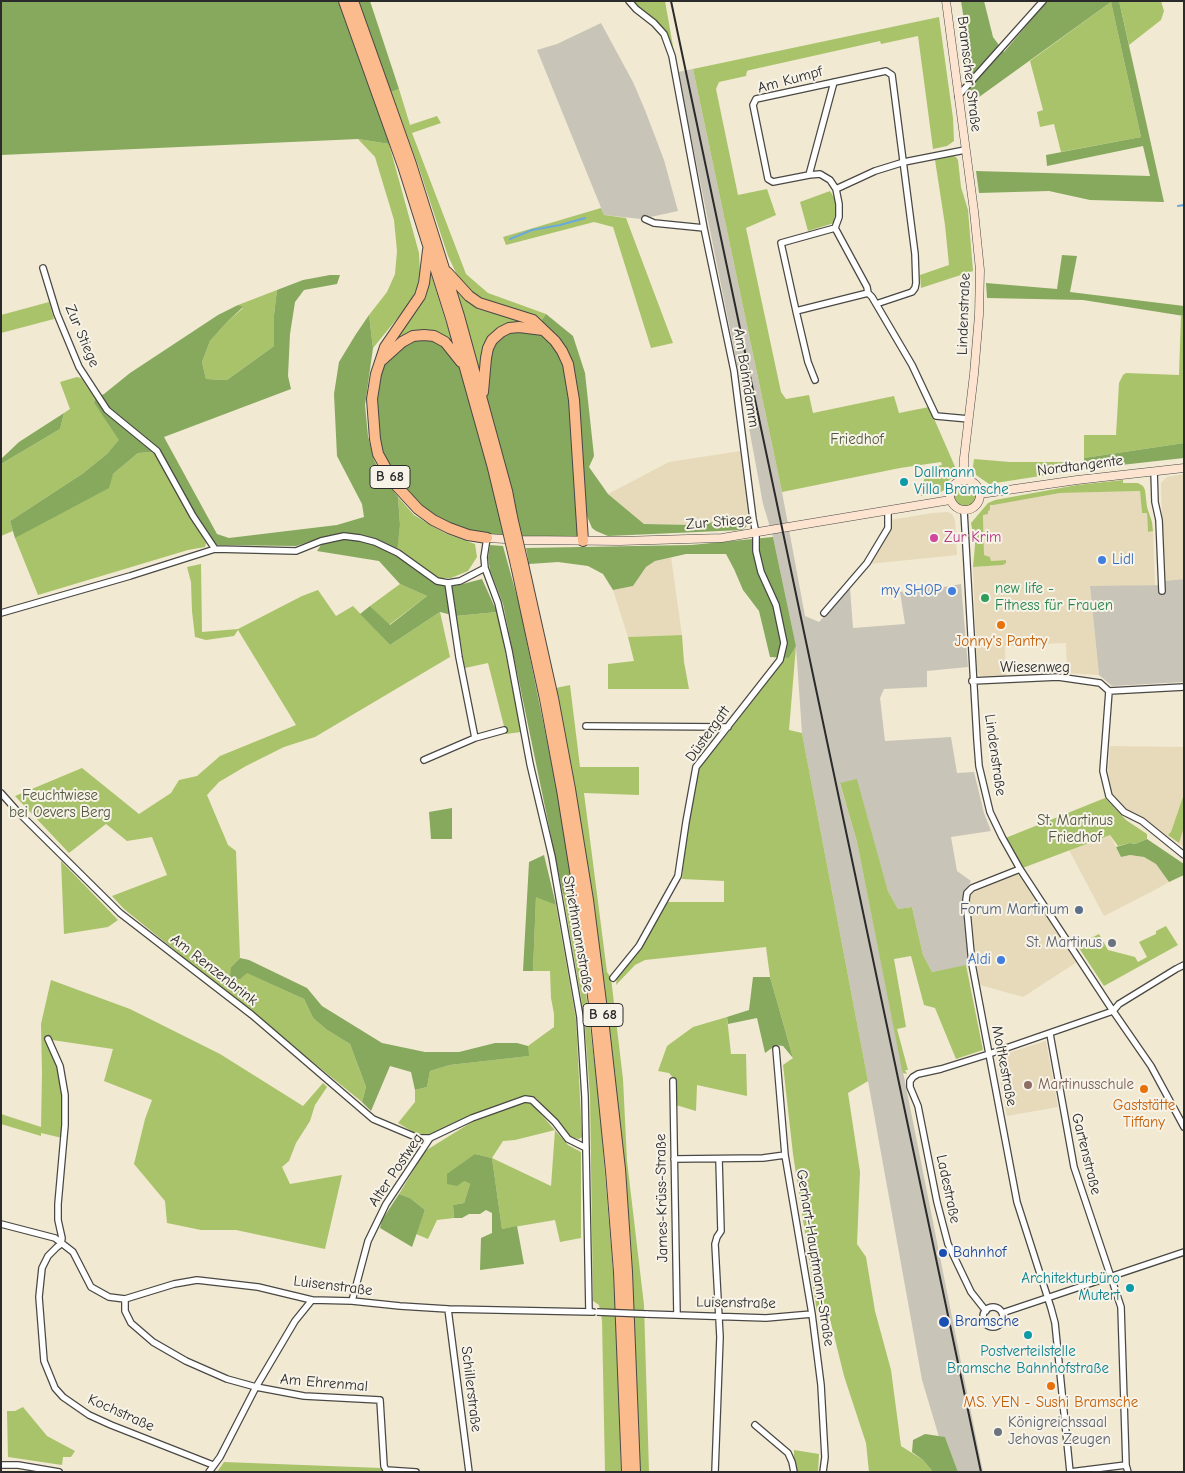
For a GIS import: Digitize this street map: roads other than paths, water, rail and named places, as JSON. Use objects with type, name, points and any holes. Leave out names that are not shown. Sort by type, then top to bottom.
[{"type":"highway","name":"B 68","points":[[344,1],[372,76],[429,247],[465,366],[508,518],[549,679],[570,789],[588,900],[620,1170],[627,1272],[635,1472]]},
{"type":"highway","name":"B 68","points":[[353,1],[392,109],[444,268],[482,400],[508,518]]},
{"type":"highway","name":"B 68","points":[[429,247],[424,283],[420,296],[385,347],[373,386],[372,421],[378,454],[389,476],[405,496],[433,520],[468,535],[487,538]]},
{"type":"highway","name":"B 68","points":[[444,268],[469,296],[479,303],[533,320],[555,341],[562,352],[568,364],[574,400],[583,541]]},
{"type":"highway","name":"B 68","points":[[482,400],[486,358],[492,340],[501,332],[519,326],[544,330]]},
{"type":"highway","name":"B 68","points":[[380,362],[402,342],[413,336],[424,335],[434,336],[445,342],[465,366]]},
{"type":"highway","name":"B 68","points":[[520,564],[562,790],[595,1011],[609,1144],[619,1272],[627,1472]]},
{"type":"street","name":"Am Bahndamm","points":[[629,1],[664,34],[672,56],[704,228],[734,371],[756,533]]},
{"type":"street","name":"Bramscher Straße","points":[[946,1],[965,150]]},
{"type":"street","points":[[958,96],[1043,1]]},
{"type":"street","name":"Am Kumpf","points":[[834,82],[809,174],[773,182],[768,179],[753,105],[756,100],[834,82],[886,71],[892,75],[915,254],[916,288],[912,292],[876,304]]},
{"type":"street","points":[[836,189],[875,171],[904,162],[965,150]]},
{"type":"street","name":"Lindenstraße","points":[[964,480],[964,458],[977,346],[980,291],[977,240],[965,150]]},
{"type":"street","points":[[809,174],[820,174],[830,180],[836,189],[839,217],[835,228],[867,287],[868,293],[912,365],[936,416],[969,419]]},
{"type":"street","points":[[645,219],[654,223],[704,228]]},
{"type":"street","points":[[815,380],[808,362],[781,243],[835,228]]},
{"type":"street","name":"Zur Stiege","points":[[43,268],[57,314],[79,367],[107,410],[157,451],[215,550]]},
{"type":"street","points":[[796,311],[868,293]]},
{"type":"street","name":"Nordtangente","points":[[980,494],[1077,480],[1184,468]]},
{"type":"street","points":[[1154,471],[1155,502],[1159,520],[1162,591]]},
{"type":"street","points":[[964,480],[974,482],[980,494],[979,503],[964,511],[955,507],[950,500],[952,486],[956,482],[964,480]]},
{"type":"street","name":"Zur Stiege","points":[[487,538],[583,541],[722,538],[950,500]]},
{"type":"street","points":[[824,613],[867,563],[888,528],[888,511]]},
{"type":"street","name":"Lindenstraße","points":[[964,511],[972,681],[979,766],[990,812],[1020,869],[1112,1011],[1151,1066],[1184,1128]]},
{"type":"street","name":"Düstergatt","points":[[613,978],[639,946],[678,876],[696,767],[780,660],[784,643],[776,605],[760,572],[756,551],[756,533]]},
{"type":"street","points":[[1,613],[215,550],[296,552],[321,541],[344,536],[375,542],[398,553],[437,581],[448,583],[460,581],[485,568]]},
{"type":"street","name":"Striethmannstraße","points":[[487,538],[485,568],[498,603],[530,764],[552,857],[580,1017],[586,1148],[589,1312]]},
{"type":"street","points":[[448,583],[459,657],[475,738]]},
{"type":"street","name":"Wiesenweg","points":[[972,681],[1058,677],[1100,683],[1109,691],[1184,687]]},
{"type":"street","points":[[1109,691],[1103,771],[1109,796],[1124,812],[1142,821],[1184,855]]},
{"type":"street","points":[[586,726],[728,727]]},
{"type":"street","points":[[424,760],[475,738],[504,730]]},
{"type":"street","name":"Am Renzenbrink","points":[[1,793],[120,913],[252,1015],[373,1119],[418,1138],[430,1138]]},
{"type":"street","name":"Moltkestraße","points":[[1020,869],[972,888],[967,893],[966,898],[972,964],[1017,1202],[1055,1323],[1070,1472]]},
{"type":"street","points":[[989,1054],[1112,1011],[1119,1004],[1179,967]]},
{"type":"street","name":"Gartenstraße","points":[[1050,1034],[1074,1167],[1121,1307],[1127,1469]]},
{"type":"street","points":[[48,1039],[60,1066],[65,1095],[65,1124],[58,1204],[58,1220],[62,1244]]},
{"type":"street","name":"Gerhart-Hauptmann-Straße","points":[[776,1049],[785,1155],[822,1385],[825,1456],[823,1472]]},
{"type":"street","name":"Ladestraße","points":[[986,1311],[971,1292],[952,1255],[918,1106],[910,1087],[910,1081],[912,1077],[989,1054]]},
{"type":"street","name":"James-Krüss-Straße","points":[[673,1081],[677,1314]]},
{"type":"street","name":"Alter Postweg","points":[[352,1301],[368,1241],[386,1204],[430,1138],[472,1118],[525,1099],[532,1100],[555,1122],[568,1139],[586,1148]]},
{"type":"street","points":[[674,1159],[763,1158],[785,1155]]},
{"type":"street","points":[[715,1472],[720,1337],[715,1244],[721,1231],[719,1159]]},
{"type":"street","points":[[1,1224],[55,1238],[73,1252],[91,1288],[109,1297],[125,1299],[126,1311],[131,1323],[154,1342],[194,1364],[227,1379],[256,1387]]},
{"type":"street","name":"Kochstraße","points":[[62,1244],[48,1256],[42,1268],[39,1298],[44,1360],[55,1388],[68,1401],[89,1415],[213,1465]]},
{"type":"street","points":[[1002,1313],[1184,1252]]},
{"type":"street","name":"Luisenstraße","points":[[125,1299],[174,1284],[197,1280],[258,1287],[312,1300],[352,1301],[448,1309],[766,1318],[812,1314]]},
{"type":"street","points":[[209,1472],[220,1457],[256,1387],[295,1322],[312,1300]]},
{"type":"street","points":[[994,1308],[1002,1313],[1001,1324],[996,1327],[990,1327],[984,1322],[983,1316],[986,1311],[994,1308]]},
{"type":"street","name":"Schillerstraße","points":[[448,1309],[469,1472]]},
{"type":"street","name":"Am Ehrenmal","points":[[256,1387],[304,1396],[380,1400],[384,1466],[386,1470],[416,1472]]},
{"type":"street","points":[[755,1425],[788,1453],[794,1472]]},
{"type":"street","points":[[1,1465],[28,1466],[59,1472]]},
{"type":"street","points":[[1070,1472],[1127,1469]]},
{"type":"waterway","points":[[1178,206],[1184,205]]},
{"type":"waterway","points":[[510,239],[532,230],[585,218]]},
{"type":"railway","points":[[671,1],[981,1472]]},
{"type":"place","name":"Dallmann Villa Bramsche","points":[[904,482]]},
{"type":"place","name":"Zur Krim","points":[[934,538]]},
{"type":"place","name":"Lidl","points":[[1102,560]]},
{"type":"place","name":"my SHOP","points":[[952,591]]},
{"type":"place","name":"new life - Fitness für Frauen","points":[[985,598]]},
{"type":"place","name":"Jonny's Pantry","points":[[1001,625]]},
{"type":"place","name":"Forum Martinum","points":[[1079,910]]},
{"type":"place","name":"St. Martinus","points":[[1112,943]]},
{"type":"place","name":"Aldi","points":[[1001,960]]},
{"type":"place","name":"Martinusschule","points":[[1028,1085]]},
{"type":"place","name":"Gaststätte Tiffany","points":[[1144,1089]]},
{"type":"place","name":"Bahnhof","points":[[943,1253]]},
{"type":"place","name":"Architekturbüro Mutert","points":[[1130,1288]]},
{"type":"place","name":"Bramsche","points":[[944,1322]]},
{"type":"place","name":"Postverteilstelle Bramsche Bahnhofstraße","points":[[1028,1335]]},
{"type":"place","name":"MS. YEN - Sushi Bramsche","points":[[1051,1386]]},
{"type":"place","name":"Königreichssaal Jehovas Zeugen","points":[[998,1432]]},
{"type":"park label","name":"Friedhof","points":[[857,440]]},
{"type":"park label","name":"Feuchtwiese bei Oevers Berg","points":[[60,804]]},
{"type":"park label","name":"St. Martinus Friedhof","points":[[1075,830]]}]
